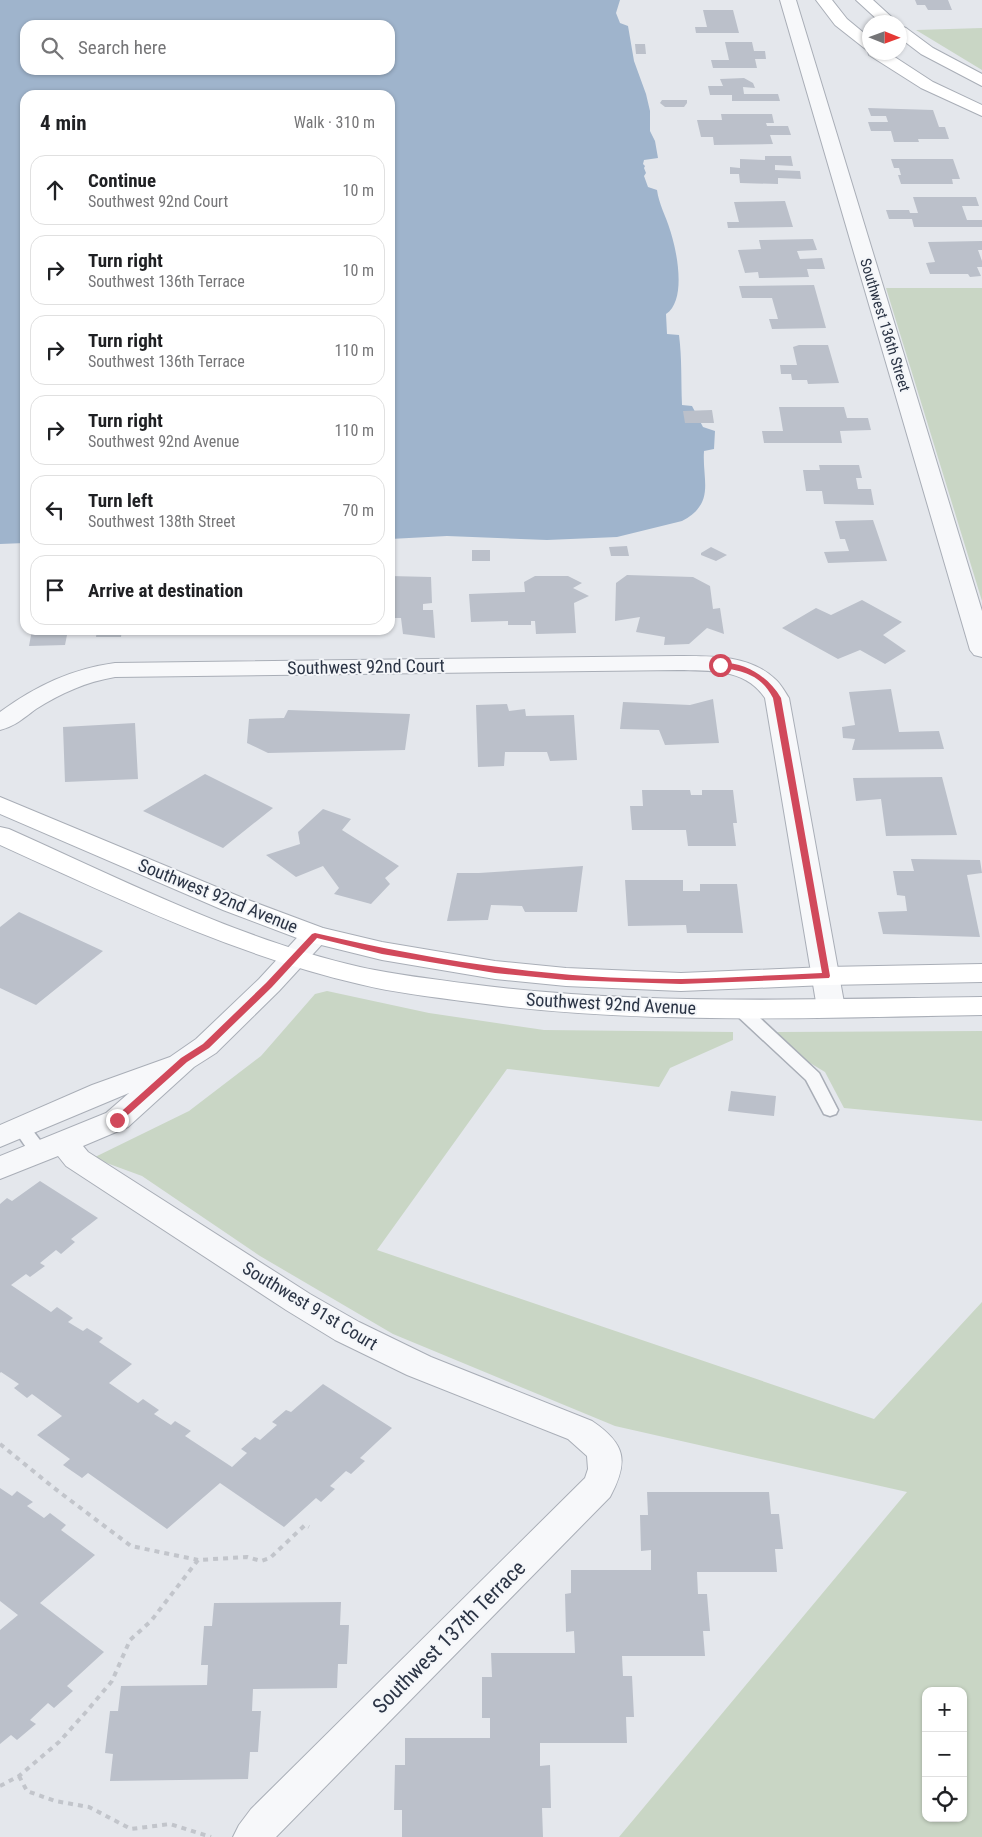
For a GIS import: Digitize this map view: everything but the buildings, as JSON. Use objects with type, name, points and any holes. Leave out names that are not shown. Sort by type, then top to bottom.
[{"type":"street","name":"Southwest 136th Street","points":[[788,0],[982,650]]},
{"type":"street","points":[[824,0],[841,22],[862,40]]},
{"type":"street","points":[[864,0],[881,15]]},
{"type":"street","points":[[907,35],[927,51],[982,81]]},
{"type":"street","points":[[888,60],[927,85],[982,111]]},
{"type":"street","name":"Southwest 92nd Court","points":[[0,723],[59,684],[87,674],[115,670],[678,663],[720,665],[746,670],[771,687],[777,698],[826,976]]},
{"type":"street","name":"Southwest 92nd Avenue","points":[[0,805],[233,904],[315,936],[382,951],[476,967],[566,977],[681,982],[826,976],[982,973]]},
{"type":"street","name":"Southwest 92nd Avenue","points":[[0,835],[207,926],[294,959],[361,976],[484,996],[563,1004],[740,1009],[982,1006]]},
{"type":"street","points":[[0,1168],[117,1120],[184,1060],[206,1046],[315,936]]},
{"type":"street","points":[[826,976],[831,1008]]},
{"type":"street","points":[[10,1132],[184,1060]]},
{"type":"street","name":"Southwest 91st Court","points":[[52,1147],[77,1159],[298,1302],[348,1331],[419,1366],[580,1430]]},
{"type":"street","name":"Southwest 137th Terrace","points":[[253,1837],[286,1800],[598,1487],[605,1470],[604,1453],[594,1441],[580,1430]]},
{"type":"lane","points":[[740,1009],[812,1077],[830,1110]]},
{"type":"lane","points":[[10,1132],[52,1147]]},
{"type":"path","points":[[0,1444],[54,1488],[131,1546],[198,1560],[247,1557],[262,1561],[270,1558],[305,1525],[308,1527]]},
{"type":"path","points":[[0,1786],[19,1776],[59,1742],[112,1681],[130,1640],[151,1621],[198,1560]]},
{"type":"path","points":[[19,1776],[27,1791],[55,1800],[88,1807],[131,1828],[170,1824],[210,1837]]},
{"type":"green space","points":[[982,28],[982,70],[916,30]]},
{"type":"green space","points":[[886,288],[982,288],[982,601]]},
{"type":"green space","points":[[327,991],[429,1013],[544,1030],[733,1032],[733,1040],[670,1068],[659,1087],[507,1069],[377,1250],[874,1419],[982,1302],[982,1837],[619,1837],[907,1492],[615,1426],[393,1334],[260,1256],[142,1176],[93,1158],[189,1111],[261,1056],[315,994]]},
{"type":"green space","points":[[982,1031],[982,1121],[844,1108],[825,1072],[785,1048],[777,1032]]},
{"type":"water","points":[[0,0],[620,0],[616,13],[620,23],[628,26],[634,61],[650,111],[650,131],[655,141],[658,158],[644,160],[643,164],[646,173],[644,176],[648,187],[657,190],[659,201],[673,239],[679,275],[676,298],[666,314],[667,334],[679,335],[682,405],[692,406],[703,427],[715,431],[714,449],[704,451],[705,490],[703,499],[693,514],[682,521],[617,537],[547,540],[447,536],[395,539],[395,90],[20,90],[20,543],[0,544]]},
{"type":"route","points":[[117,1120],[184,1060],[206,1046],[269,985],[315,936],[382,951],[495,970],[566,977],[681,982],[826,976],[777,698],[771,687],[752,672],[720,665]]}]
